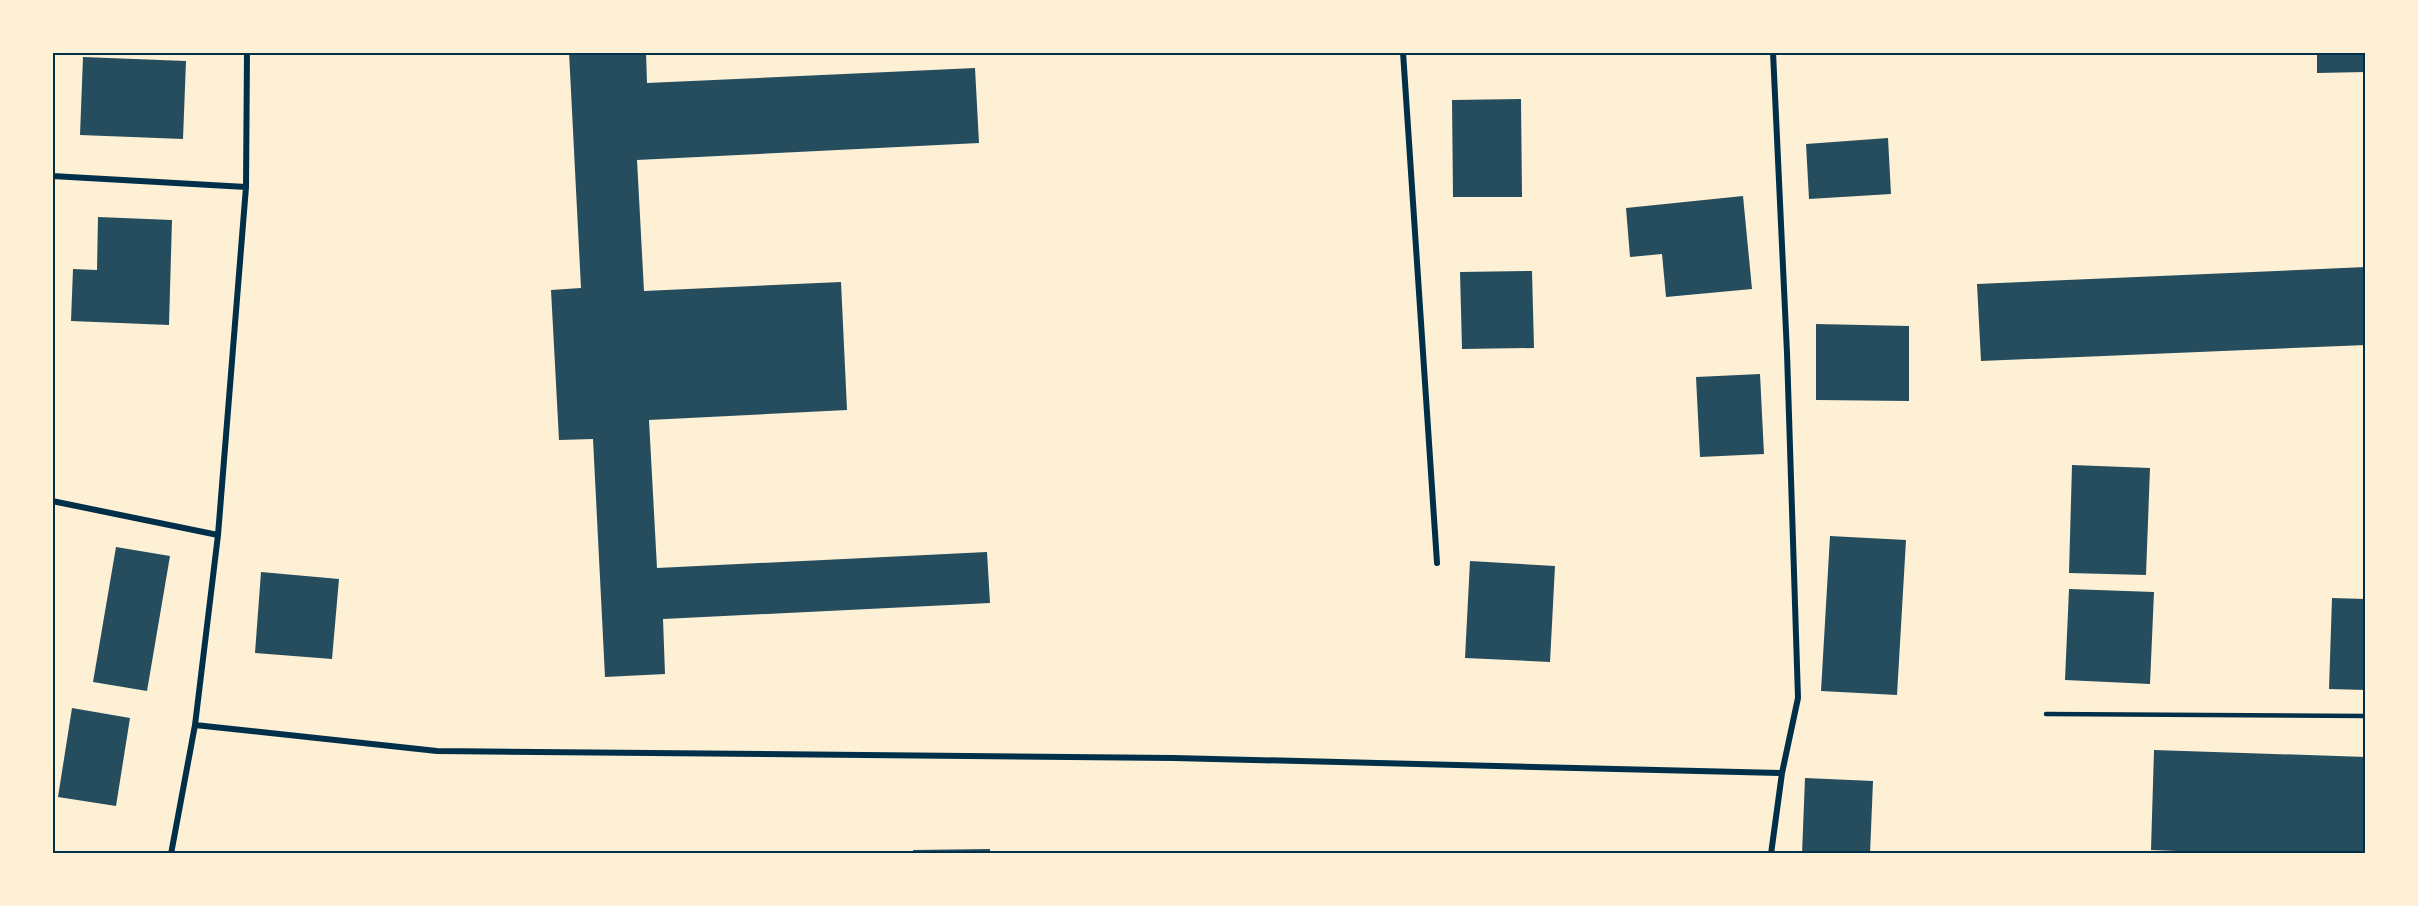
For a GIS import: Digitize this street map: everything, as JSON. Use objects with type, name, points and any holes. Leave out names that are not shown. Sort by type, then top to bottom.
[{"type":"street","points":[[171,854],[195,725],[218,535],[246,187],[247,52]]},
{"type":"street","points":[[1403,52],[1437,563]]},
{"type":"street","points":[[1771,854],[1782,773],[1798,698],[1787,353],[1773,52]]},
{"type":"street","points":[[52,176],[246,187]]},
{"type":"street","points":[[52,501],[218,535]]},
{"type":"street","points":[[195,725],[437,751],[1174,758],[1782,773]]},
{"type":"lane","points":[[2046,714],[2366,716]]},
{"type":"building","points":[[569,52],[646,52],[647,83],[975,68],[979,143],[637,160],[644,291],[841,282],[847,410],[649,420],[657,568],[987,552],[990,603],[663,619],[665,674],[605,677],[593,439],[559,440],[551,290],[581,288]]},
{"type":"building","points":[[2317,52],[2366,52],[2366,72],[2317,73]]},
{"type":"building","points":[[83,57],[186,61],[183,139],[80,135]]},
{"type":"building","points":[[1521,99],[1522,197],[1453,197],[1452,100]]},
{"type":"building","points":[[1888,138],[1891,194],[1809,199],[1806,144]]},
{"type":"building","points":[[1743,196],[1752,289],[1666,297],[1662,254],[1630,257],[1626,208]]},
{"type":"building","points":[[98,217],[172,220],[169,325],[71,321],[73,269],[97,270]]},
{"type":"building","points":[[2366,267],[2366,345],[1981,361],[1977,284]]},
{"type":"building","points":[[1532,271],[1534,348],[1462,349],[1460,272]]},
{"type":"building","points":[[1816,324],[1909,326],[1909,401],[1816,400]]},
{"type":"building","points":[[1760,374],[1764,454],[1700,457],[1696,377]]},
{"type":"building","points":[[2072,465],[2150,468],[2146,575],[2069,573]]},
{"type":"building","points":[[1830,536],[1906,540],[1897,695],[1821,691]]},
{"type":"building","points":[[116,547],[170,556],[147,691],[93,682]]},
{"type":"building","points":[[1470,561],[1555,566],[1550,662],[1465,658]]},
{"type":"building","points":[[261,572],[339,579],[332,659],[255,653]]},
{"type":"building","points":[[2069,589],[2154,592],[2150,684],[2065,680]]},
{"type":"building","points":[[2332,598],[2366,599],[2366,690],[2329,689]]},
{"type":"building","points":[[72,708],[130,718],[116,806],[58,797]]},
{"type":"building","points":[[2154,750],[2366,757],[2366,854],[2254,854],[2151,850]]},
{"type":"building","points":[[1805,778],[1873,781],[1870,854],[1802,854]]},
{"type":"building","points":[[990,849],[990,854],[913,854],[913,850]]}]
